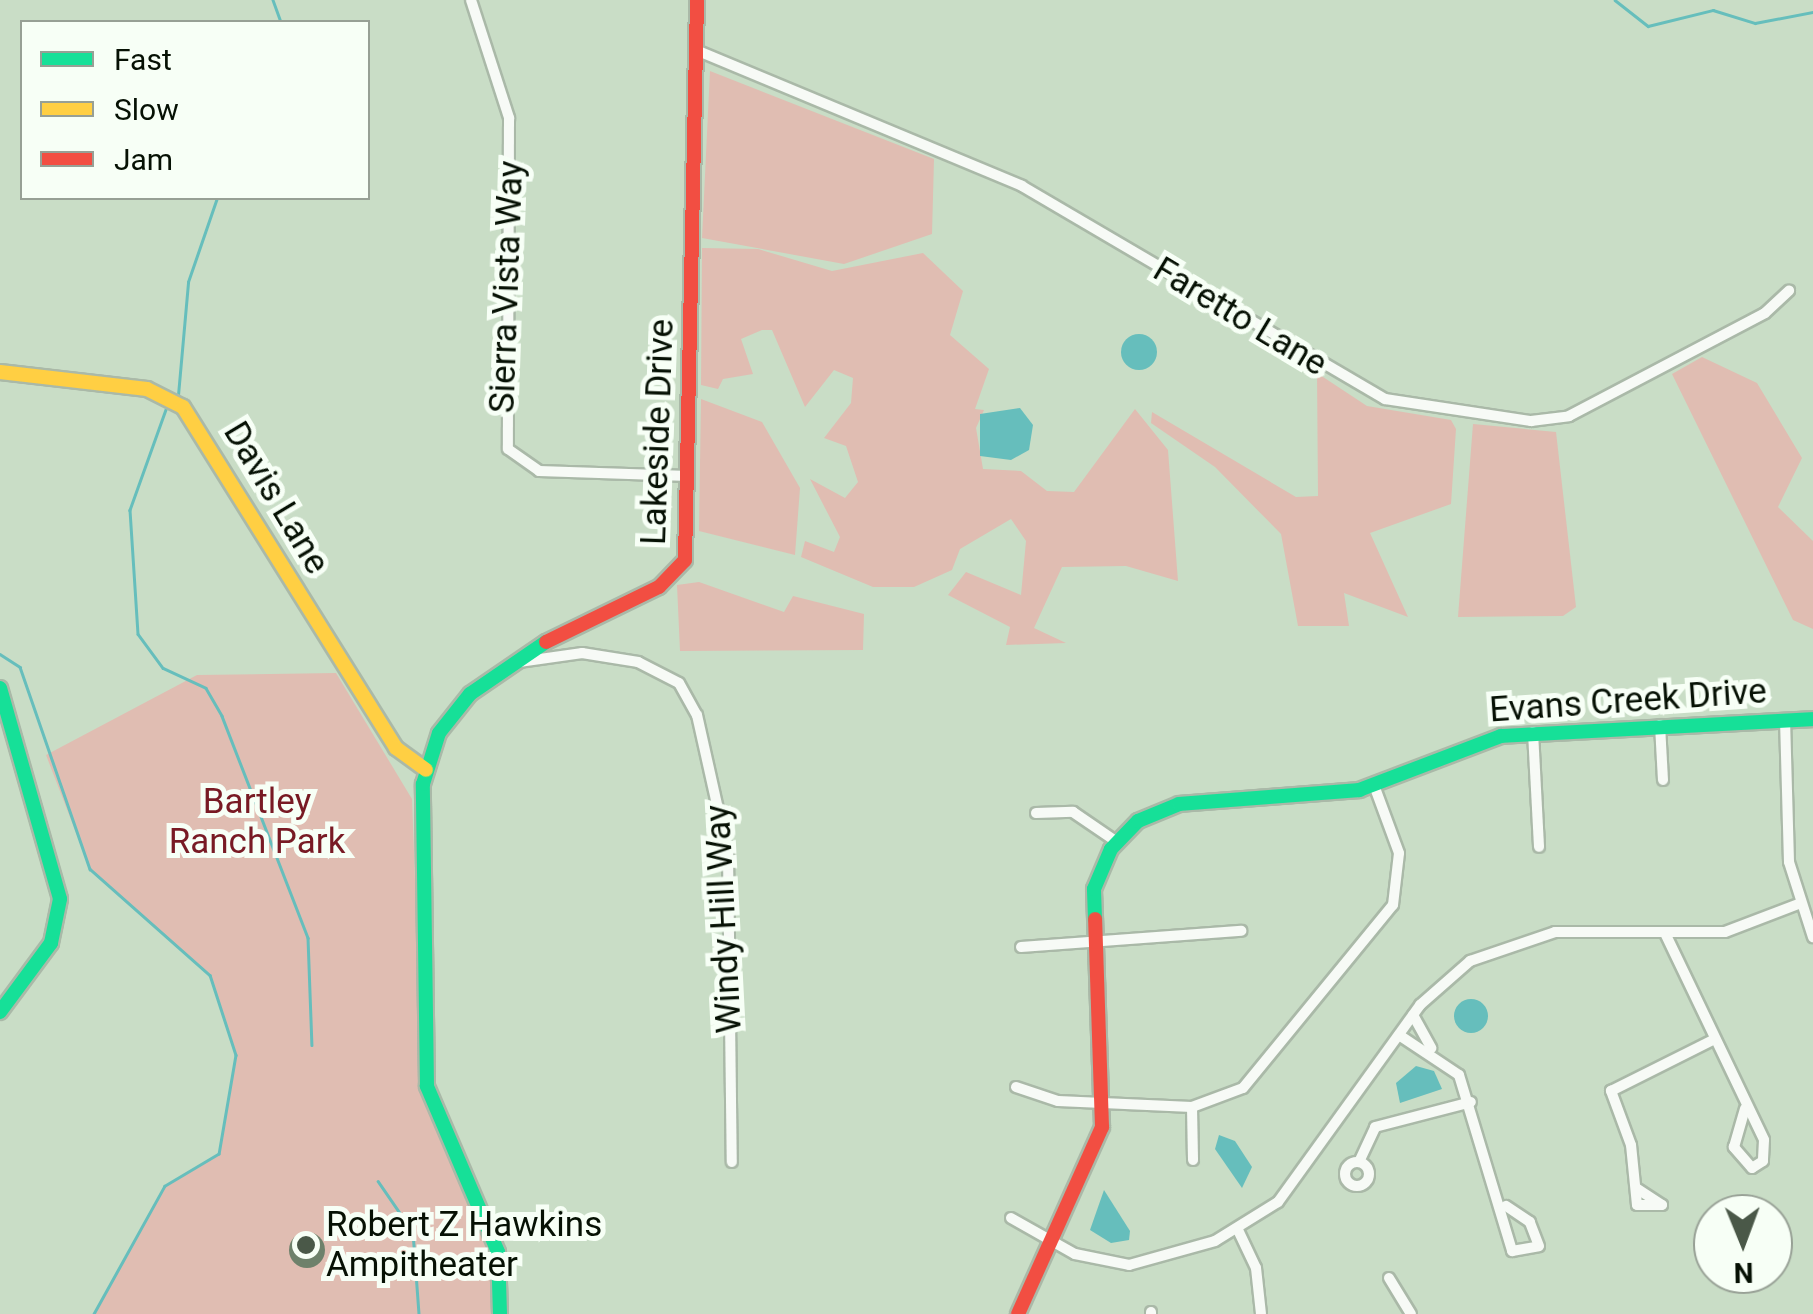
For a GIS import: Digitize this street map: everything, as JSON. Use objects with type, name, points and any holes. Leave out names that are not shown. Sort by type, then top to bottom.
[{"type":"street","name":"Sierra Vista Way","points":[[472,0],[510,118],[508,449],[540,471],[690,476]]},
{"type":"street","name":"Lakeside Drive","points":[[500,1314],[498,1252],[428,1086],[426,770],[448,718],[508,664],[678,572],[688,543],[698,0]]},
{"type":"street","name":"Faretto Lane","points":[[696,50],[1007,178],[1358,388],[1400,402],[1531,421],[1569,416],[1790,291]]},
{"type":"street","name":"Davis Lane","points":[[0,372],[147,389],[183,407],[396,748],[426,770]]},
{"type":"street","name":"Windy Hill Way","points":[[508,664],[612,656],[665,673],[691,700],[728,854],[732,1162]]},
{"type":"street","points":[[0,688],[60,899],[51,943],[0,1012]]},
{"type":"street","points":[[1785,718],[1787,841],[1813,937]]},
{"type":"street","name":"Evans Creek Drive","points":[[1018,1314],[1106,1103],[1094,889],[1117,842],[1138,821],[1180,804],[1374,786],[1466,746],[1533,732],[1813,719]]},
{"type":"street","points":[[1660,725],[1663,780]]},
{"type":"street","points":[[1533,732],[1539,847]]},
{"type":"street","points":[[1016,1086],[1040,1098],[1192,1106],[1252,1079],[1392,905],[1399,853],[1374,786]]},
{"type":"street","points":[[1036,813],[1073,812],[1117,842]]},
{"type":"street","points":[[1011,1218],[1049,1247],[1140,1264],[1238,1230],[1295,1182],[1413,1015],[1470,961],[1511,944],[1575,931],[1689,936],[1726,932],[1801,903]]},
{"type":"street","points":[[1021,947],[1241,931]]},
{"type":"street","points":[[1665,934],[1711,1041],[1764,1140],[1763,1162],[1752,1168],[1734,1147],[1745,1109]]},
{"type":"street","points":[[1679,965],[1689,936]]},
{"type":"street","points":[[1413,1015],[1471,1102],[1506,1206],[1512,1251],[1539,1246],[1530,1222],[1506,1206]]},
{"type":"street","points":[[1399,1035],[1432,1048]]},
{"type":"street","points":[[1636,1188],[1610,1091],[1711,1041]]},
{"type":"street","points":[[1358,1162],[1375,1128],[1471,1102]]},
{"type":"street","points":[[1192,1106],[1193,1160]]},
{"type":"street","points":[[1238,1230],[1256,1268],[1261,1314]]},
{"type":"street","points":[[1389,1278],[1411,1314]]},
{"type":"green space","points":[[710,71],[934,159],[932,234],[844,264],[702,238]]},
{"type":"green space","points":[[702,248],[758,249],[832,271],[923,253],[963,291],[950,335],[989,369],[975,409],[984,410],[976,428],[983,469],[1021,471],[1047,491],[1074,492],[1135,409],[1168,450],[1178,581],[1126,566],[1062,567],[1034,628],[1066,643],[1006,645],[1010,627],[948,595],[966,572],[1021,595],[1026,541],[1011,519],[960,549],[952,570],[914,587],[873,587],[801,557],[805,541],[834,552],[840,537],[810,479],[845,498],[858,482],[846,446],[824,438],[851,403],[853,378],[834,370],[805,407],[772,330],[762,330],[741,339],[753,374],[723,379],[718,389],[701,385]]},
{"type":"green space","points":[[1702,357],[1757,383],[1802,458],[1778,507],[1813,541],[1813,629],[1793,620],[1672,374]]},
{"type":"green space","points":[[1317,373],[1367,406],[1451,420],[1456,429],[1451,504],[1370,533],[1408,617],[1344,593],[1349,626],[1298,626],[1281,534],[1215,467],[1151,423],[1152,412],[1296,497],[1318,496]]},
{"type":"green space","points":[[701,399],[762,422],[800,488],[795,555],[699,531]]},
{"type":"green space","points":[[1473,424],[1556,432],[1576,607],[1563,616],[1458,617]]},
{"type":"green space","points":[[699,582],[784,612],[793,596],[864,614],[863,650],[680,651],[677,585]]},
{"type":"green space","name":"Bartley Ranch Park","points":[[336,673],[412,799],[422,1067],[495,1247],[498,1314],[94,1314],[165,1186],[219,1154],[236,1054],[210,976],[90,869],[46,755],[197,675]]},
{"type":"water","points":[[1139,334],[1152,339],[1157,352],[1152,365],[1139,370],[1126,365],[1121,352],[1126,339]]},
{"type":"water","points":[[1020,408],[1033,425],[1029,450],[1011,460],[980,456],[980,414]]},
{"type":"water","points":[[1471,999],[1483,1004],[1488,1016],[1483,1028],[1471,1033],[1459,1028],[1454,1016],[1459,1004]]},
{"type":"water","points":[[1416,1066],[1434,1071],[1442,1089],[1400,1103],[1396,1083]]},
{"type":"water","points":[[1219,1135],[1235,1141],[1252,1167],[1242,1188],[1215,1149]]},
{"type":"water","points":[[1104,1190],[1130,1231],[1129,1240],[1111,1243],[1090,1230]]},
{"type":"building","name":"Robert Z Hawkins Ampitheater","points":[[307,1232],[319,1238],[325,1250],[319,1262],[307,1268],[295,1262],[289,1250],[295,1238]]},
{"type":"waterway","points":[[273,0],[280,20]]},
{"type":"waterway","points":[[1615,0],[1648,26],[1713,10],[1755,23],[1813,12]]},
{"type":"waterway","points":[[178,395],[188,282],[216,200]]},
{"type":"waterway","points":[[168,404],[130,510],[138,634],[163,668],[206,688],[222,716],[308,938],[312,1045]]},
{"type":"waterway","points":[[0,654],[20,667],[90,869],[210,975],[236,1055],[219,1154],[165,1186],[94,1314]]},
{"type":"waterway","points":[[378,1181],[413,1232],[419,1314]]},
{"type":"traffic: fast","points":[[500,1314],[498,1252],[427,1086],[423,784],[439,733],[470,694],[546,642]]},
{"type":"traffic: fast","points":[[0,688],[60,899],[51,943],[0,1012]]},
{"type":"traffic: fast","points":[[1095,919],[1094,889],[1111,849],[1138,821],[1179,804],[1359,790],[1501,736],[1813,719]]},
{"type":"traffic: slow","points":[[0,372],[147,389],[183,407],[396,748],[426,770]]},
{"type":"traffic: jam","points":[[546,642],[659,587],[685,560],[697,0]]},
{"type":"traffic: jam","points":[[1018,1314],[1102,1127],[1095,919]]},
{"type":"place","name":"Robert Z Hawkins Ampitheater","points":[[306,1245]]}]
